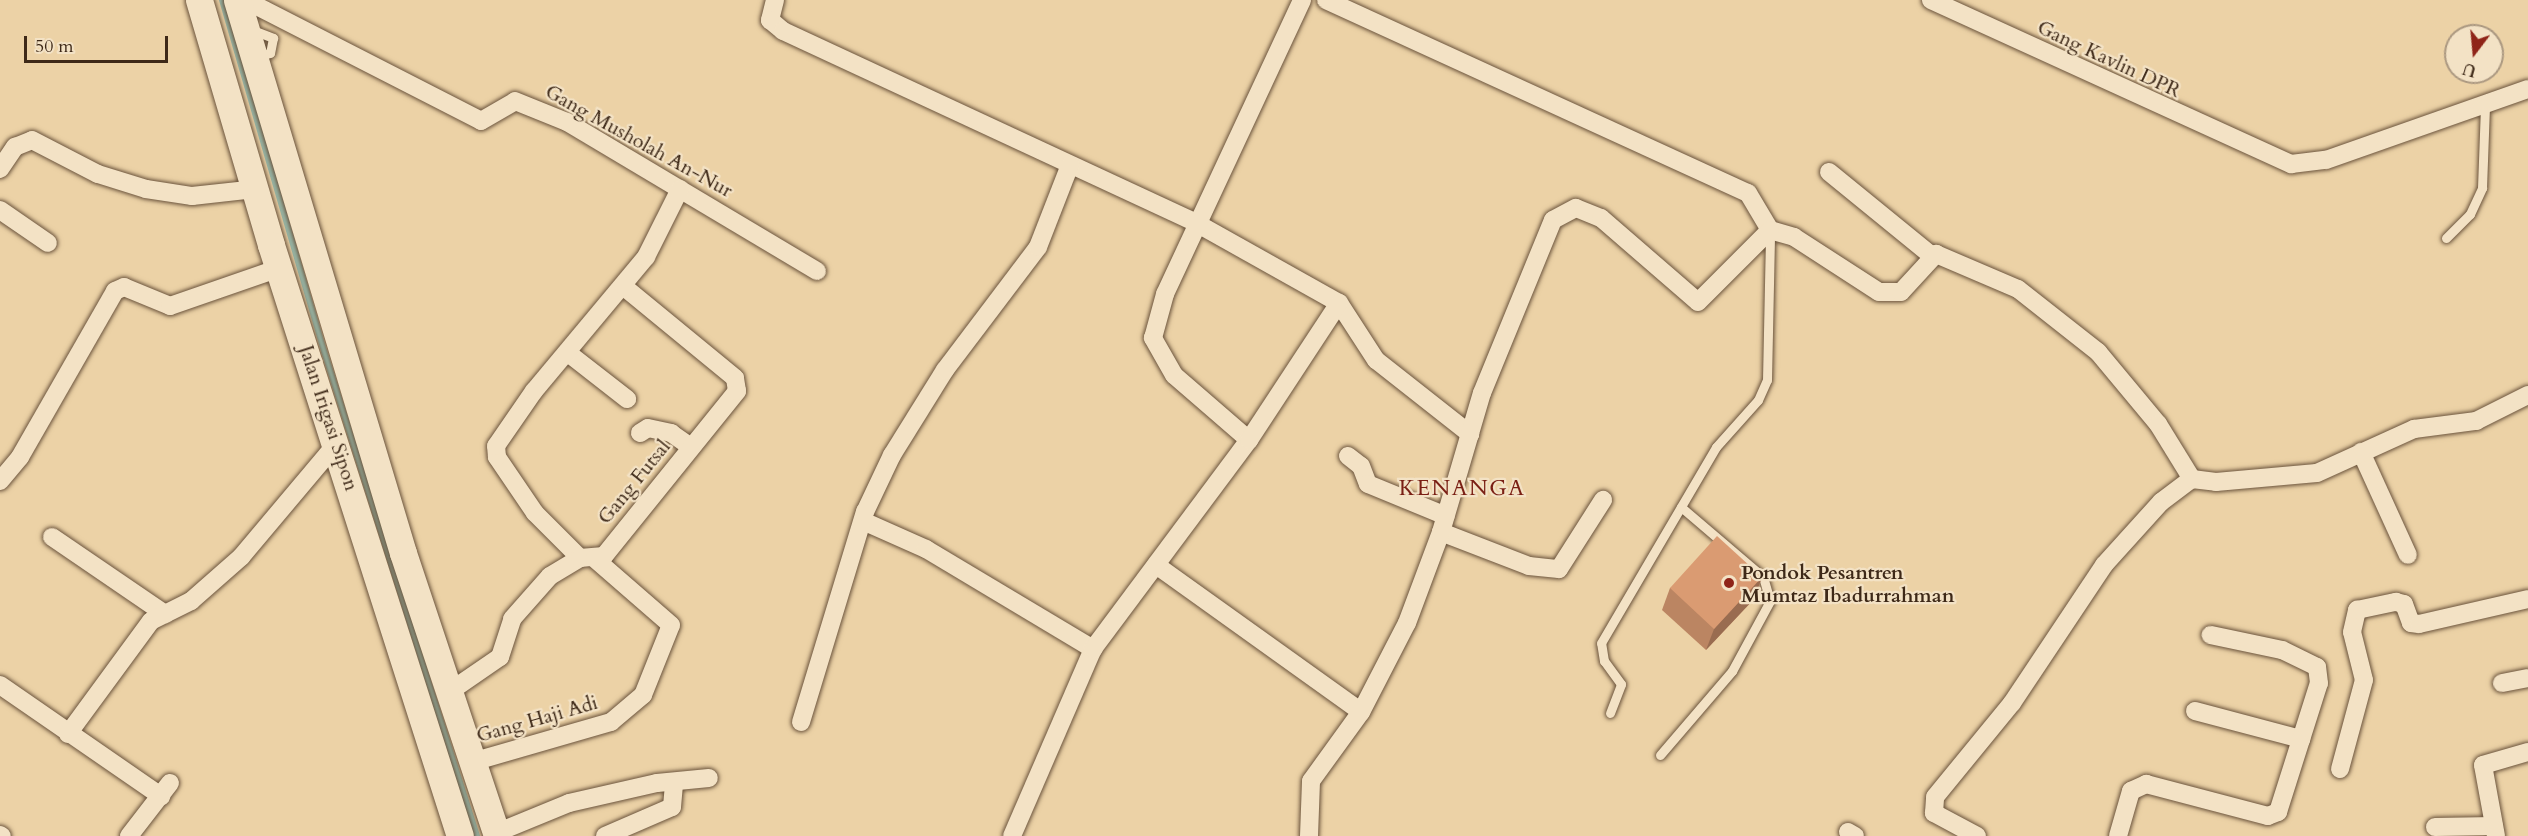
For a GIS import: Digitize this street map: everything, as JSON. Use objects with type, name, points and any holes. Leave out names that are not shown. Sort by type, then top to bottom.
[{"type":"street","name":"Jalan Irigasi Sipon","points":[[199,0],[255,189],[460,836]]},
{"type":"street","name":"Jalan Irigasi Sipon","points":[[237,0],[449,692],[496,834]]},
{"type":"street","name":"Gang Musholah An-Nur","points":[[245,0],[475,119],[492,118],[507,102],[523,103],[567,122],[817,271]]},
{"type":"street","points":[[775,0],[770,20],[783,31],[1198,224],[1339,303],[1376,360],[1470,434]]},
{"type":"street","points":[[1249,440],[1174,375],[1153,338],[1165,294],[1302,0]]},
{"type":"street","points":[[1326,0],[1748,193],[1770,230],[1794,237],[1890,295],[1901,292],[1932,256]]},
{"type":"street","name":"Gang Kavlin DPR","points":[[1931,0],[1950,4],[2269,158],[2290,164],[2326,160],[2528,89]]},
{"type":"street","points":[[0,169],[15,147],[32,140],[98,174],[146,189],[192,196],[255,189]]},
{"type":"street","points":[[801,722],[863,521],[892,455],[945,370],[1038,247],[1070,165]]},
{"type":"street","points":[[1829,172],[1932,256],[1964,262],[2018,289],[2074,330],[2121,377],[2192,479],[2216,483],[2317,473],[2415,429],[2476,421],[2528,395]]},
{"type":"street","points":[[587,559],[535,513],[497,457],[496,446],[646,257],[680,189]]},
{"type":"street","points":[[1309,836],[1311,781],[1361,712],[1407,623],[1444,524],[1470,434],[1530,269],[1561,214],[1576,208],[1601,218],[1698,302],[1770,230]]},
{"type":"street","points":[[0,210],[48,243]]},
{"type":"street","points":[[0,482],[20,457],[115,291],[124,287],[170,306],[280,268]]},
{"type":"street","name":"Gang Futsal","points":[[449,692],[500,657],[512,619],[550,576],[587,559],[604,556],[739,385],[623,286]]},
{"type":"street","points":[[1012,836],[1093,649],[1249,440],[1339,303]]},
{"type":"street","points":[[568,353],[627,399]]},
{"type":"street","points":[[640,433],[648,428],[671,433],[691,447]]},
{"type":"street","points":[[68,734],[151,621],[191,602],[241,557],[336,444]]},
{"type":"street","points":[[2361,452],[2408,555]]},
{"type":"street","points":[[1348,456],[1361,466],[1368,484],[1529,566],[1559,569],[1603,500]]},
{"type":"street","points":[[1977,836],[1953,830],[1934,813],[1935,797],[2012,702],[2104,565],[2161,502],[2192,479]]},
{"type":"street","points":[[863,521],[926,549],[1093,649]]},
{"type":"street","points":[[52,537],[165,614]]},
{"type":"street","name":"Gang Haji Adi","points":[[472,762],[611,722],[644,695],[671,625],[587,559]]},
{"type":"street","points":[[1156,565],[1361,712]]},
{"type":"street","points":[[2340,769],[2364,680],[2352,632],[2357,610],[2396,602],[2404,604],[2411,623],[2419,624],[2528,598]]},
{"type":"street","points":[[2118,836],[2131,791],[2146,784],[2274,816],[2319,683],[2317,667],[2282,650],[2211,636]]},
{"type":"street","points":[[2502,683],[2528,678]]},
{"type":"street","points":[[0,685],[68,734],[165,790],[129,836]]},
{"type":"street","points":[[2194,711],[2301,739]]},
{"type":"street","points":[[2435,827],[2495,831],[2483,765],[2528,752]]},
{"type":"street","points":[[496,834],[569,803],[674,782],[709,778]]},
{"type":"street","points":[[605,836],[672,807],[674,782]]},
{"type":"lane","points":[[2446,238],[2470,214],[2482,188],[2485,105]]},
{"type":"lane","points":[[1610,712],[1621,684],[1604,661],[1601,643],[1716,447],[1758,400],[1767,381],[1770,230]]},
{"type":"lane","points":[[1660,755],[1732,671],[1770,601],[1763,577],[1681,507]]},
{"type":"building","points":[[1717,536],[1762,577],[1714,629],[1670,588]]},
{"type":"waterway","points":[[222,0],[324,351],[477,836]]},
{"type":"place","name":"Pondok Pesantren Mumtaz Ibadurrahman","points":[[1729,583]]},
{"type":"district","name":"KENANGA","points":[[1462,489]]}]
